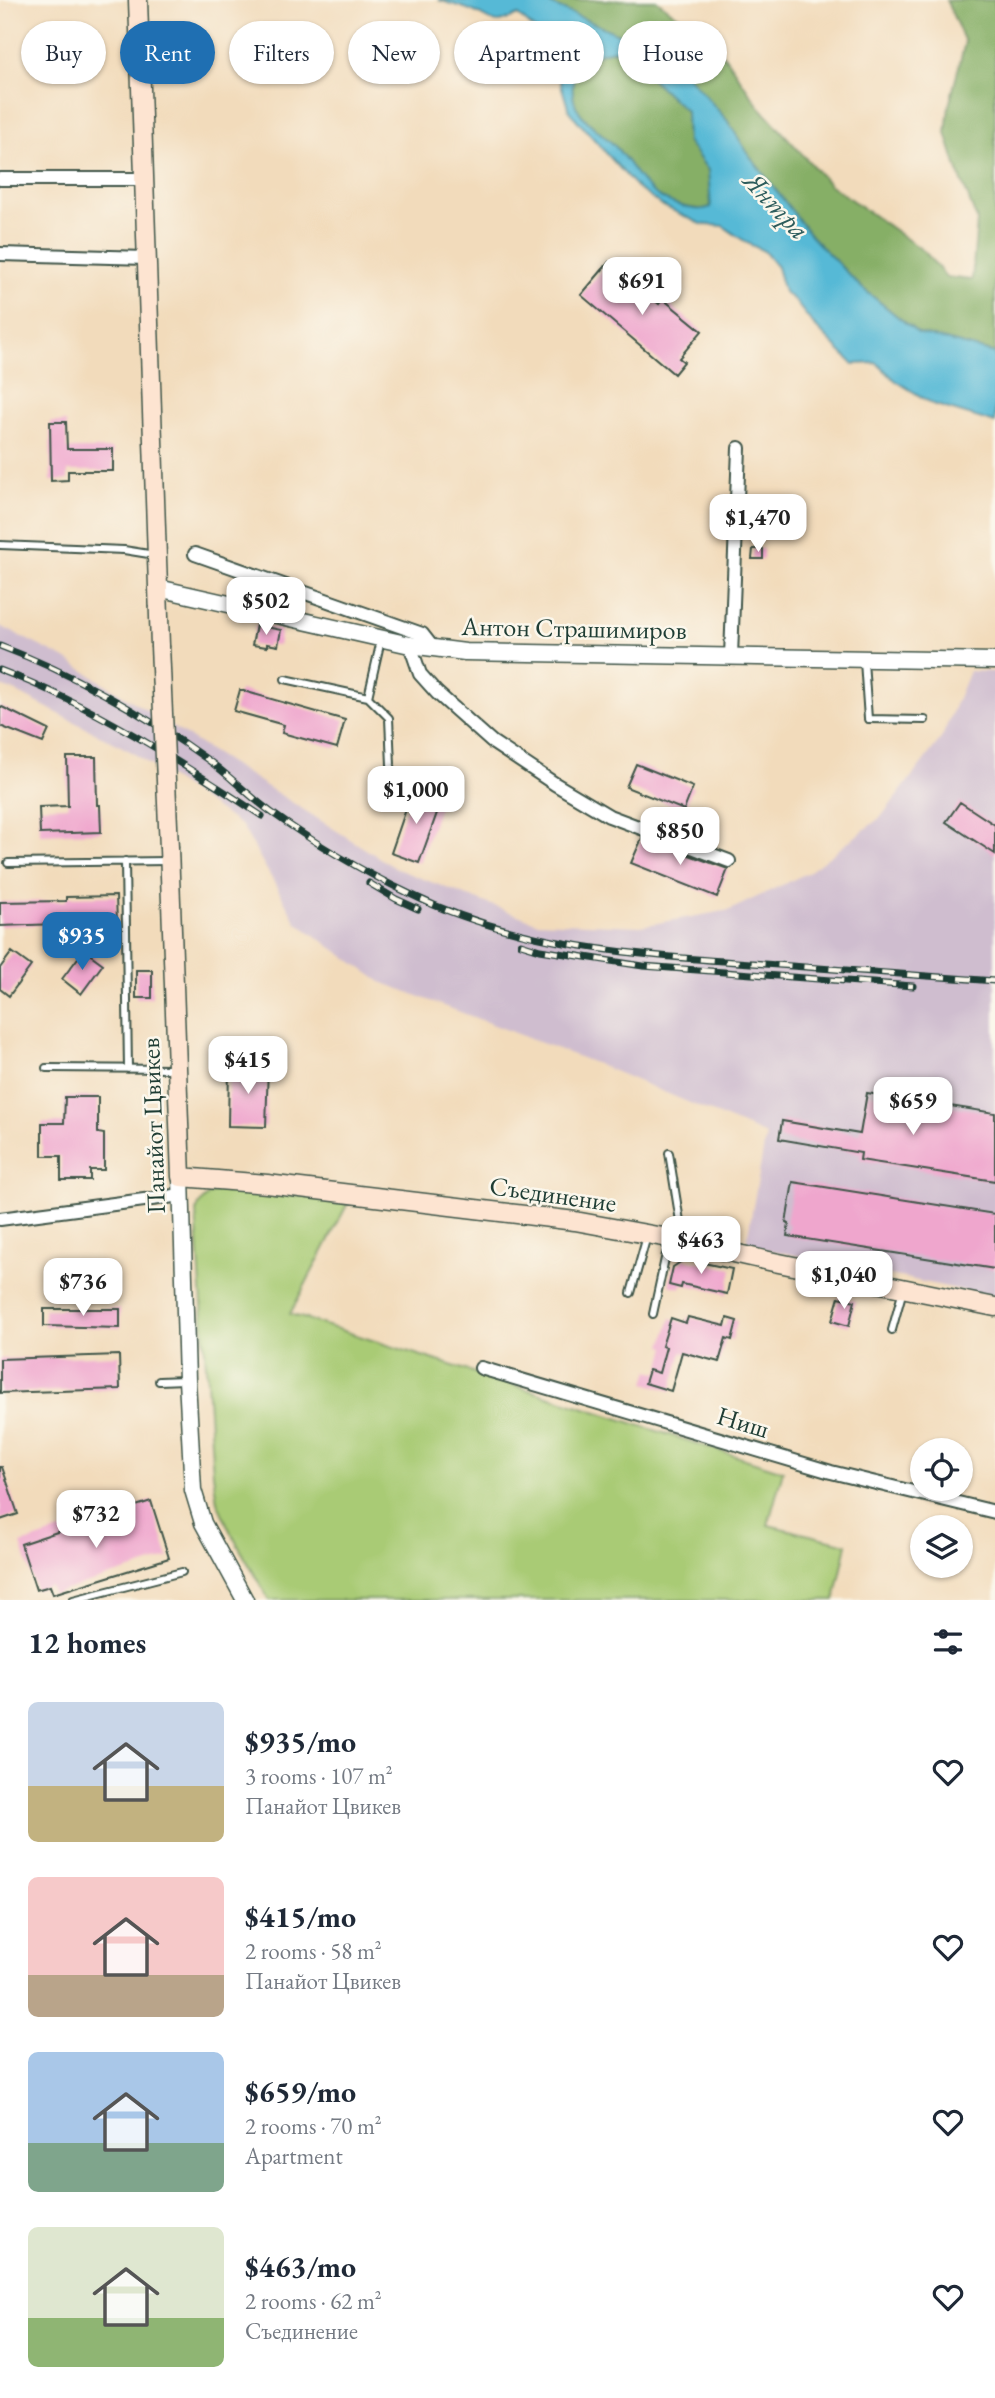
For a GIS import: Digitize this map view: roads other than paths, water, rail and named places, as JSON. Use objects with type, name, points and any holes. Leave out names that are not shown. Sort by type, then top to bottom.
[{"type":"main road","name":"Панайот Цвикев","points":[[138,0],[182,1186]]},
{"type":"main road","name":"Съединение","points":[[182,1186],[267,1184],[575,1221],[995,1307]]},
{"type":"street","points":[[0,179],[145,179]]},
{"type":"street","points":[[0,254],[147,258]]},
{"type":"street","points":[[732,656],[738,448]]},
{"type":"street","points":[[195,554],[422,634],[433,648]]},
{"type":"street","name":"Антон Страшимиров","points":[[158,589],[410,645],[465,652],[995,661]]},
{"type":"street","points":[[410,645],[420,674],[437,693],[492,742],[609,816],[729,861]]},
{"type":"street","points":[[0,1219],[182,1186]]},
{"type":"street","name":"Панайот Цвикев","points":[[182,1186],[187,1380],[194,1490],[202,1523],[245,1600]]},
{"type":"street","name":"Ниш","points":[[481,1368],[831,1472],[995,1512]]},
{"type":"lane","points":[[0,545],[124,550],[157,555]]},
{"type":"lane","points":[[368,697],[381,638]]},
{"type":"lane","points":[[864,659],[867,719],[925,720]]},
{"type":"lane","points":[[285,679],[368,697],[388,718],[395,798]]},
{"type":"lane","points":[[8,863],[125,861],[169,854]]},
{"type":"lane","points":[[125,861],[128,1069]]},
{"type":"lane","points":[[46,1068],[177,1069]]},
{"type":"lane","points":[[653,1314],[677,1240],[668,1153]]},
{"type":"lane","points":[[631,1293],[647,1234]]},
{"type":"lane","points":[[892,1330],[904,1288]]},
{"type":"lane","points":[[159,1381],[187,1380]]},
{"type":"lane","points":[[73,1600],[182,1572]]},
{"type":"water","points":[[438,0],[546,0],[589,21],[525,21],[518,15],[504,21],[492,21],[468,9]]},
{"type":"water","points":[[604,28],[618,34],[618,51],[604,52]]},
{"type":"water","name":"Янтра","points":[[561,84],[573,84],[574,101],[579,112],[614,145],[650,190],[659,197],[685,207],[711,207],[708,170],[687,141],[686,111],[658,84],[695,84],[727,120],[749,155],[812,237],[861,287],[918,333],[995,353],[995,423],[933,404],[896,381],[877,363],[853,364],[784,292],[777,267],[764,251],[723,226],[701,224],[663,206],[638,189],[569,111]]},
{"type":"railway","points":[[0,646],[81,682],[159,727],[216,766],[271,812],[356,866],[410,894],[492,926],[535,937],[621,952],[995,981]]},
{"type":"railway","points":[[0,670],[35,684],[102,718],[167,755],[262,816]]},
{"type":"railway","points":[[369,883],[418,909]]},
{"type":"railway","points":[[521,944],[540,950],[643,966],[913,986]]}]
